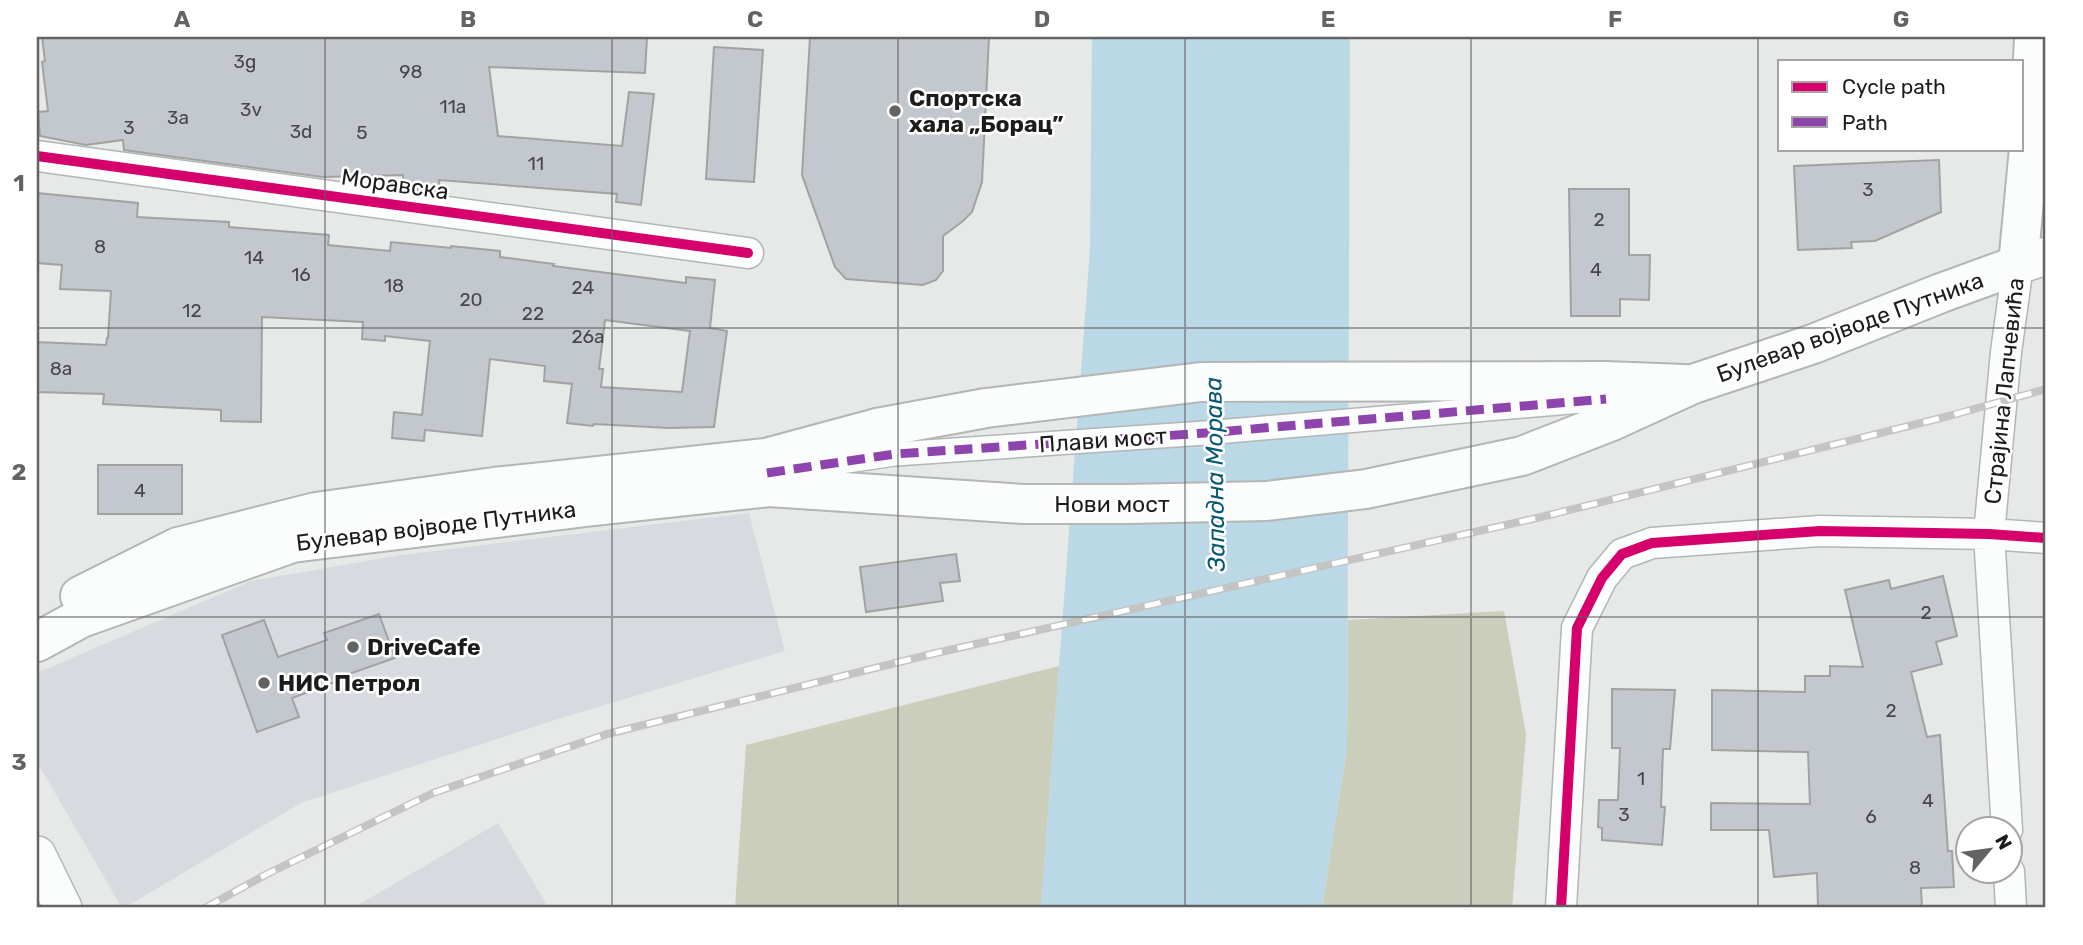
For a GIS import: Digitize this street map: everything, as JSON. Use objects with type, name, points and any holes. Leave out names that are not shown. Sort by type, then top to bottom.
[{"type":"main road","name":"Страјина Лапчевића","points":[[2032,260],[2029,148],[2034,37]]},
{"type":"main road","name":"Булевар војводе Путника","points":[[1608,400],[1693,384],[1813,344],[2032,260]]},
{"type":"main road","points":[[767,472],[877,428],[986,408],[1201,382],[1608,400]]},
{"type":"main road","name":"Нови мост","points":[[767,472],[1023,504],[1127,505],[1266,501],[1366,489],[1522,456],[1608,400]]},
{"type":"main road","name":"Булевар војводе Путника","points":[[37,618],[178,547],[316,512],[494,487],[767,472]]},
{"type":"main road","name":"Булевар војводе Путника","points":[[37,642],[81,618],[292,543],[767,472]]},
{"type":"street","name":"Моравска","points":[[37,156],[748,253]]},
{"type":"street","name":"Страјина Лапчевића","points":[[2006,816],[1989,534],[2006,352],[2032,260]]},
{"type":"street","name":"Плави мост","points":[[767,472],[895,454],[1218,432],[1608,400]]},
{"type":"street","points":[[1561,908],[1577,628],[1602,578],[1622,554],[1652,543],[1820,531],[1989,534],[2046,538]]},
{"type":"street","points":[[37,855],[63,908]]},
{"type":"street","points":[[2010,886],[2011,908]]},
{"type":"shaded area","points":[[749,513],[785,651],[555,720],[301,803],[124,908],[37,762],[37,673],[251,581],[401,555]]},
{"type":"shaded area","points":[[498,823],[549,908],[353,908]]},
{"type":"green space","points":[[1504,611],[1526,734],[1512,908],[1322,908],[1347,748],[1348,620]]},
{"type":"green space","points":[[1059,666],[1041,908],[735,908],[746,745]]},
{"type":"water","name":"Западна Морава","points":[[1092,37],[1350,37],[1347,748],[1322,908],[1041,908],[1090,250]]},
{"type":"building","points":[[42,37],[647,37],[645,73],[489,67],[498,136],[622,146],[629,92],[654,94],[641,205],[616,202],[617,194],[439,180],[440,192],[434,192],[404,188],[403,175],[323,177],[124,150],[123,140],[86,145],[40,136],[38,112],[48,111]]},
{"type":"building","name":"Спортска хала „Борац”","points":[[810,37],[989,37],[982,182],[972,212],[943,236],[943,271],[936,280],[923,285],[846,279],[835,267],[802,175]]},
{"type":"building","points":[[714,47],[763,50],[754,182],[706,179]]},
{"type":"building","points":[[1939,160],[1941,212],[1875,241],[1851,242],[1852,248],[1798,250],[1794,166]]},
{"type":"building","points":[[1569,189],[1629,189],[1629,255],[1650,255],[1649,300],[1620,299],[1620,316],[1571,316]]},
{"type":"building","points":[[37,193],[138,203],[137,217],[229,222],[229,227],[329,235],[328,245],[390,251],[391,242],[451,246],[500,251],[500,257],[554,264],[553,266],[686,283],[686,277],[715,280],[710,328],[727,331],[714,427],[593,426],[567,423],[572,384],[544,381],[545,366],[490,359],[482,436],[425,430],[424,441],[392,438],[394,412],[422,415],[430,341],[385,336],[385,341],[362,339],[363,322],[262,317],[261,422],[221,421],[221,410],[103,404],[104,394],[37,392],[37,342],[106,345],[111,291],[60,289],[62,265],[37,263]],"holes":[[[605,320],[690,331],[682,392],[601,387],[603,369],[599,369]]]},
{"type":"building","points":[[98,465],[182,465],[182,514],[98,514]]},
{"type":"building","points":[[956,554],[960,581],[940,583],[943,601],[866,612],[860,567]]},
{"type":"building","points":[[1943,576],[1957,636],[1936,642],[1942,664],[1911,672],[1927,737],[1940,735],[1948,851],[1952,851],[1954,887],[1921,888],[1922,908],[1818,908],[1817,873],[1774,877],[1769,830],[1711,830],[1711,803],[1810,804],[1808,752],[1712,750],[1712,690],[1805,692],[1805,676],[1830,676],[1830,666],[1863,667],[1845,590],[1889,580],[1891,589]]},
{"type":"building","points":[[379,614],[395,658],[340,677],[341,680],[292,698],[299,717],[257,732],[222,635],[264,620],[278,657],[327,640],[324,633]]},
{"type":"building","points":[[1612,689],[1675,690],[1670,749],[1663,749],[1661,807],[1665,807],[1662,845],[1602,840],[1602,828],[1598,827],[1599,800],[1618,800],[1620,748],[1612,748]]},
{"type":"railway","points":[[205,908],[267,874],[433,793],[607,734],[936,653],[1537,518],[1949,416],[2046,389]]},
{"type":"marked path","points":[[767,473],[895,454],[1205,433],[1606,399]]},
{"type":"cycle path","points":[[37,156],[748,253]]},
{"type":"cycle path","points":[[1561,908],[1577,628],[1602,578],[1622,554],[1652,543],[1820,531],[1989,534],[2046,538]]},
{"type":"place","name":"Спортска хала „Борац”","points":[[895,111]]},
{"type":"place","name":"DriveCafe","points":[[353,647]]},
{"type":"place","name":"НИС Петрол","points":[[264,683]]}]
